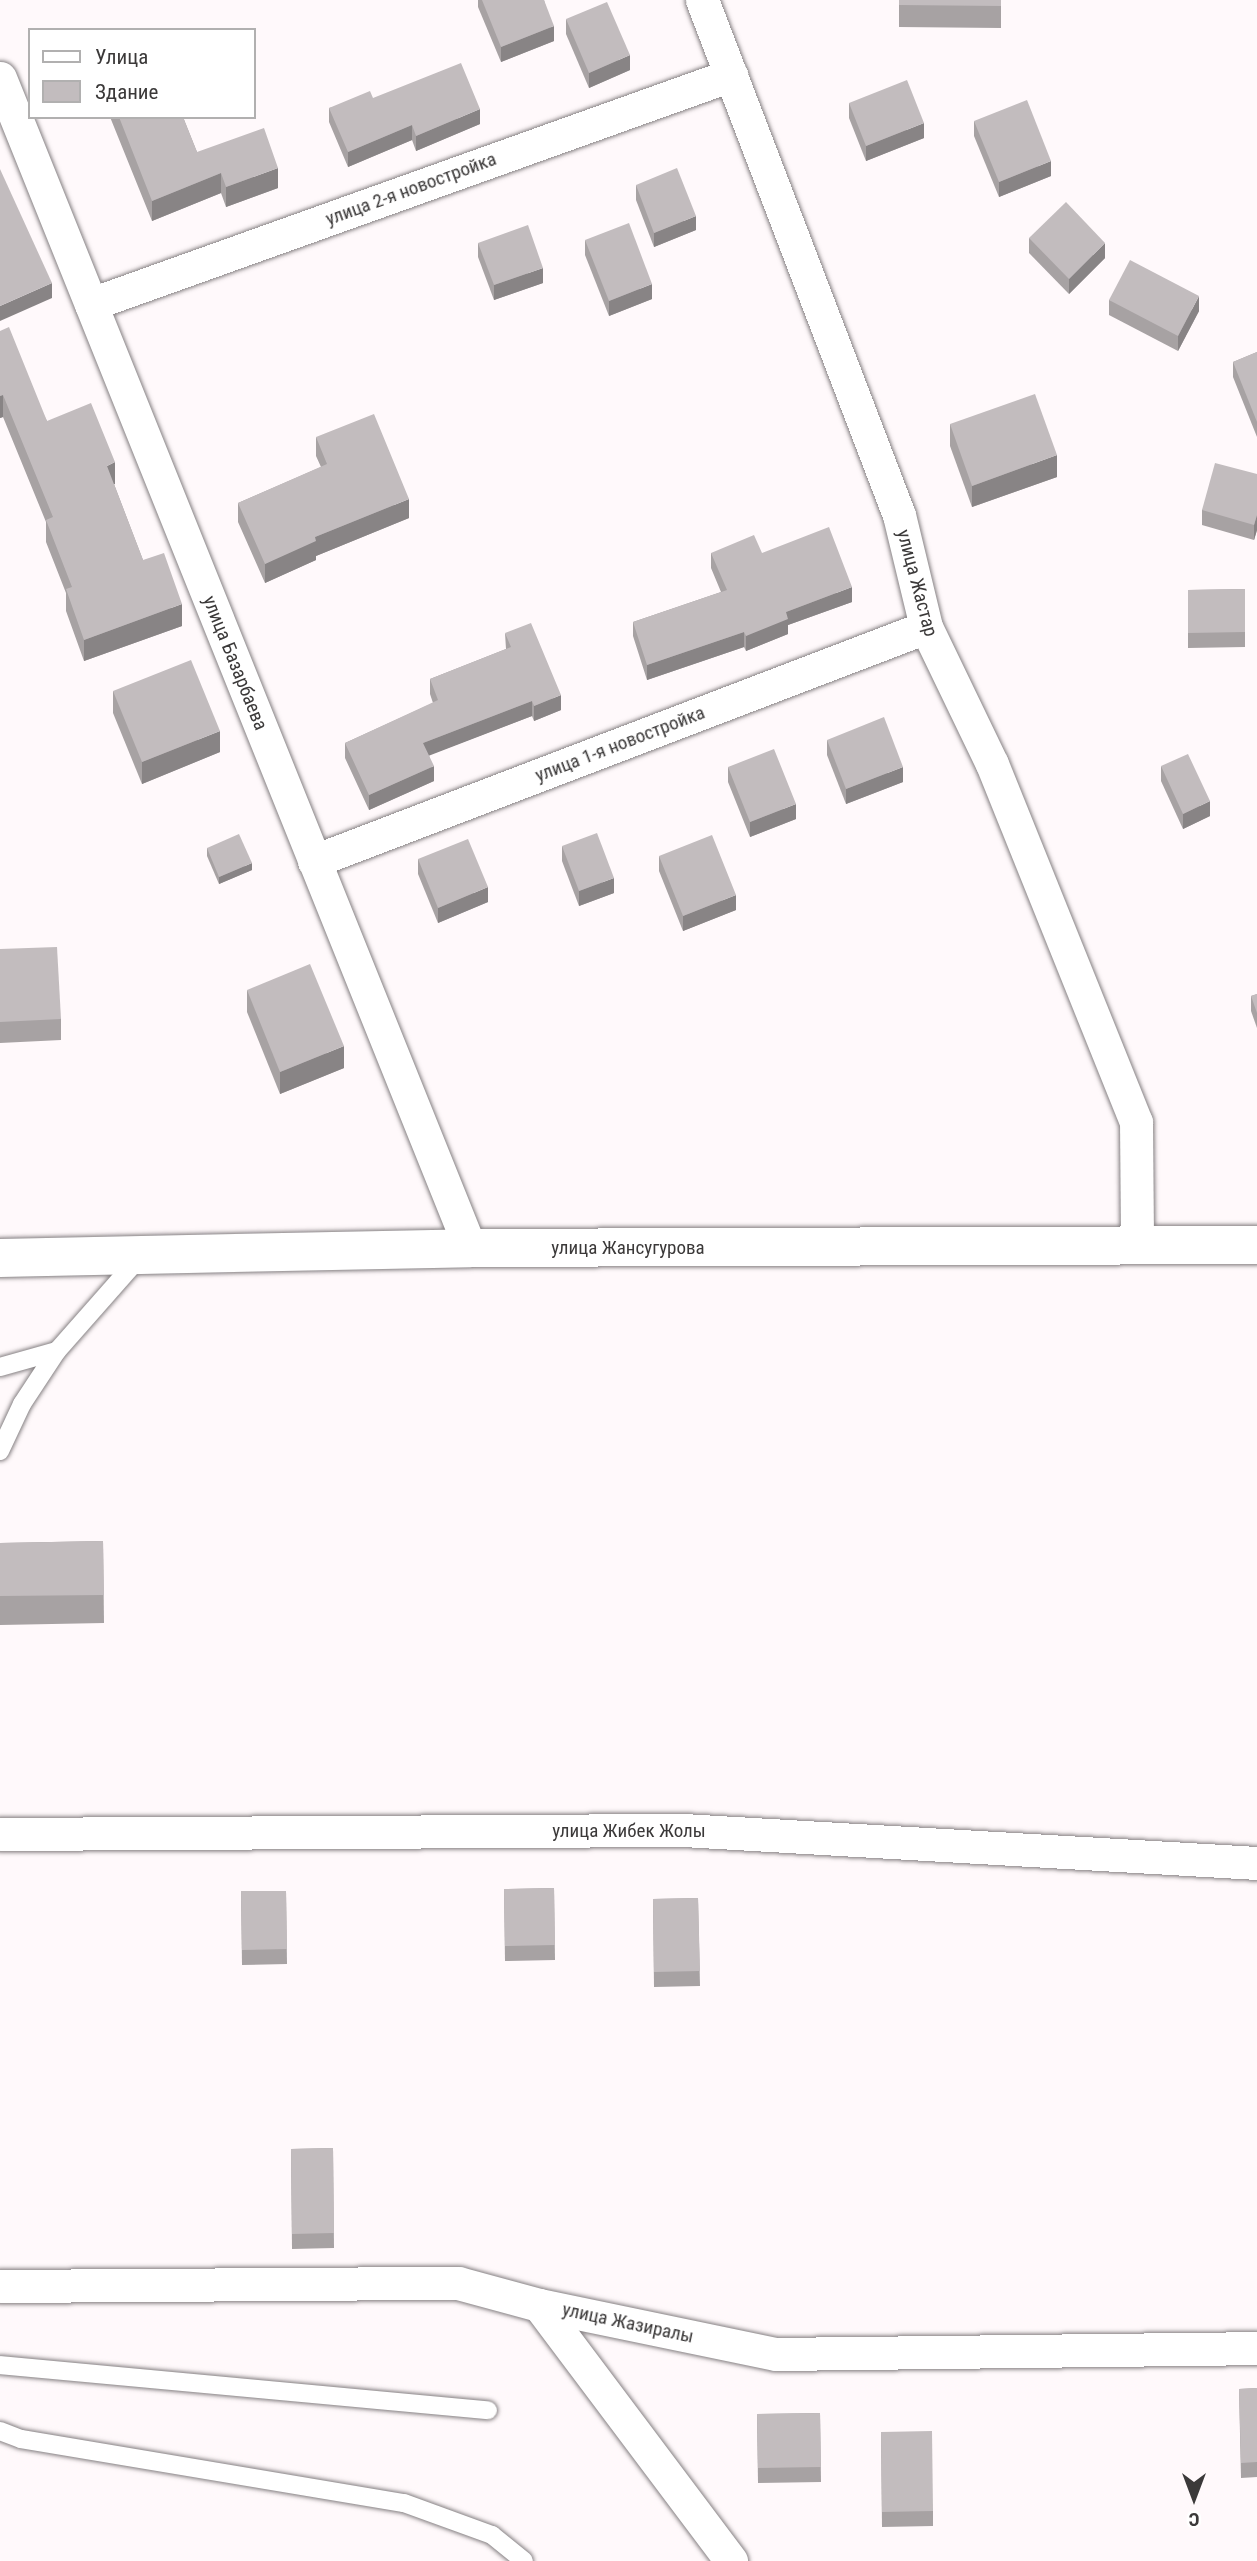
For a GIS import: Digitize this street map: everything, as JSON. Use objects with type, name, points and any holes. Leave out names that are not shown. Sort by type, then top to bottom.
[{"type":"main road","name":"улица Жансугурова","points":[[0,1258],[470,1248],[1257,1245]]},
{"type":"street","name":"улица Жастар","points":[[702,0],[899,515],[926,627],[992,764],[1136,1122],[1137,1246]]},
{"type":"street","name":"улица 2-я новостройка","points":[[91,304],[731,75]]},
{"type":"street","name":"улица Базарбаева","points":[[0,78],[470,1248]]},
{"type":"street","name":"улица 1-я новостройка","points":[[314,861],[926,627]]},
{"type":"street","name":"улица Жибек Жолы","points":[[0,1834],[682,1830],[1257,1863]]},
{"type":"street","name":"улица Жазиралы","points":[[0,2286],[458,2283],[539,2305],[776,2354],[1257,2348]]},
{"type":"street","points":[[539,2305],[732,2561]]},
{"type":"lane","points":[[0,1451],[22,1404],[57,1351],[140,1257]]},
{"type":"lane","points":[[0,1367],[57,1351]]},
{"type":"lane","points":[[0,2365],[488,2410]]},
{"type":"lane","points":[[0,2431],[21,2439],[404,2503],[492,2535],[521,2560]]},
{"type":"building","points":[[482,0],[544,0],[554,26],[501,47]]},
{"type":"building","points":[[899,0],[1001,0],[1001,6],[899,5]]},
{"type":"building","points":[[607,2],[630,55],[589,73],[566,19]]},
{"type":"building","points":[[461,63],[480,109],[416,136],[412,125],[348,152],[329,108],[370,91],[373,98]]},
{"type":"building","points":[[907,80],[924,123],[866,146],[849,103]]},
{"type":"building","points":[[1027,100],[1051,161],[999,182],[974,121]]},
{"type":"building","points":[[120,119],[184,119],[197,152],[264,128],[278,168],[226,187],[221,173],[152,201]]},
{"type":"building","points":[[677,168],[696,216],[654,233],[636,185]]},
{"type":"building","points":[[0,169],[52,283],[0,306]]},
{"type":"building","points":[[1066,202],[1105,243],[1069,279],[1029,238]]},
{"type":"building","points":[[629,223],[652,284],[609,301],[585,240]]},
{"type":"building","points":[[528,225],[543,268],[494,285],[478,243]]},
{"type":"building","points":[[1130,260],[1199,296],[1178,336],[1109,300]]},
{"type":"building","points":[[9,327],[47,421],[91,403],[115,462],[107,466],[143,560],[164,553],[182,604],[84,640],[66,589],[72,587],[46,520],[53,517],[3,395],[0,396],[0,331]]},
{"type":"building","points":[[1257,352],[1257,422],[1233,362]]},
{"type":"building","points":[[1035,394],[1057,455],[972,486],[950,424]]},
{"type":"building","points":[[374,414],[409,499],[315,537],[316,541],[265,564],[238,503],[327,464],[316,437]]},
{"type":"building","points":[[1215,463],[1257,474],[1257,515],[1254,525],[1202,510]]},
{"type":"building","points":[[829,527],[852,587],[786,612],[788,619],[746,636],[744,632],[647,665],[633,622],[727,590],[711,553],[754,535],[762,553]]},
{"type":"building","points":[[1245,589],[1245,632],[1188,633],[1188,590]]},
{"type":"building","points":[[531,623],[561,695],[534,706],[532,701],[423,743],[434,766],[369,795],[345,743],[438,700],[430,679],[511,647],[505,633]]},
{"type":"building","points":[[191,660],[220,731],[142,762],[113,691]]},
{"type":"building","points":[[884,717],[903,767],[846,789],[827,740]]},
{"type":"building","points":[[774,749],[796,804],[750,822],[728,767]]},
{"type":"building","points":[[1188,754],[1210,801],[1183,814],[1161,766]]},
{"type":"building","points":[[597,833],[614,878],[579,891],[562,846]]},
{"type":"building","points":[[239,834],[252,863],[219,877],[207,848]]},
{"type":"building","points":[[712,835],[736,895],[683,916],[659,856]]},
{"type":"building","points":[[468,839],[488,887],[438,908],[418,859]]},
{"type":"building","points":[[57,947],[61,1019],[0,1022],[0,949]]},
{"type":"building","points":[[310,964],[344,1046],[280,1072],[247,990]]},
{"type":"building","points":[[1257,994],[1257,1013],[1251,996]]},
{"type":"building","points":[[103,1541],[104,1595],[0,1596],[0,1543]]},
{"type":"building","points":[[554,1888],[555,1945],[505,1946],[504,1889]]},
{"type":"building","points":[[241,1891],[286,1891],[287,1949],[242,1950]]},
{"type":"building","points":[[698,1898],[700,1971],[654,1972],[653,1899]]},
{"type":"building","points":[[333,2148],[334,2233],[292,2234],[291,2149]]},
{"type":"building","points":[[1257,2388],[1257,2462],[1241,2463],[1239,2389]]},
{"type":"building","points":[[820,2413],[821,2467],[758,2468],[757,2414]]},
{"type":"building","points":[[932,2431],[933,2511],[882,2512],[881,2432]]}]
